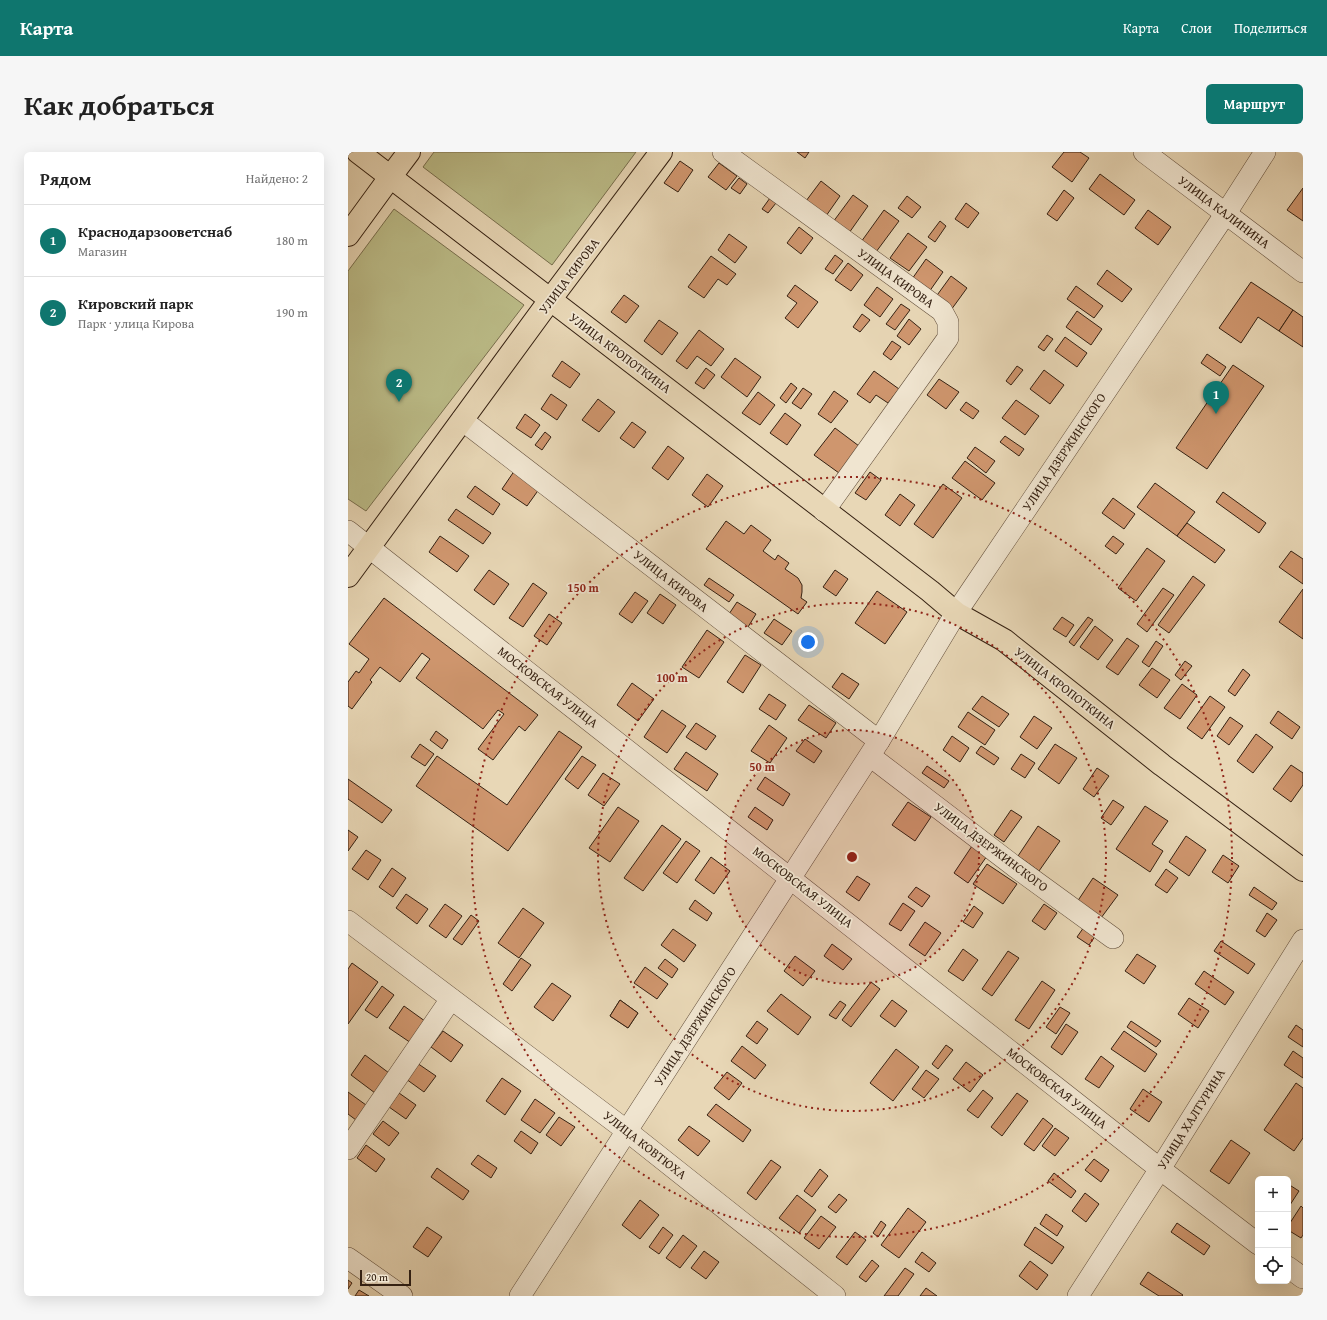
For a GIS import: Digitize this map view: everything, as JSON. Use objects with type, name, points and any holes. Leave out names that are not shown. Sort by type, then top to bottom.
[{"type":"main road","name":"УЛИЦА КРОПОТКИНА","points":[[358,152],[930,591],[956,613],[1004,640],[1162,765],[1303,870]]},
{"type":"main road","points":[[348,235],[409,152]]},
{"type":"main road","name":"УЛИЦА КИРОВА","points":[[348,576],[550,300],[661,152]]},
{"type":"street","name":"УЛИЦА КИРОВА","points":[[723,152],[942,311],[948,322],[948,338],[824,510]]},
{"type":"street","name":"УЛИЦА КАЛИНИНА","points":[[1144,152],[1303,272]]},
{"type":"street","name":"УЛИЦА ДЗЕРЖИНСКОГО","points":[[520,1296],[875,748],[956,613],[1226,213],[1265,152]]},
{"type":"street","name":"УЛИЦА КИРОВА","points":[[462,420],[875,748]]},
{"type":"street","name":"МОСКОВСКАЯ УЛИЦА","points":[[348,530],[1160,1169],[1255,1242]]},
{"type":"street","name":"УЛИЦА ДЗЕРЖИНСКОГО","points":[[875,748],[1014,866],[1113,938]]},
{"type":"street","name":"УЛИЦА КОВТЮХА","points":[[348,921],[627,1131],[834,1296]]},
{"type":"street","name":"УЛИЦА ХАЛТУРИНА","points":[[1078,1296],[1160,1169],[1303,940]]},
{"type":"street","points":[[348,1148],[451,999]]},
{"type":"street","points":[[348,1258],[402,1296]]},
{"type":"street","points":[[1291,1268],[1303,1278]]},
{"type":"green space","points":[[434,152],[636,152],[552,265],[423,167]]},
{"type":"green space","points":[[394,209],[524,305],[366,511],[348,499],[348,271]]},
{"type":"building","points":[[797,152],[809,152],[805,158]]},
{"type":"building","points":[[1064,152],[1080,152],[1089,158],[1072,182],[1052,167]]},
{"type":"building","points":[[680,161],[693,170],[678,192],[664,183]]},
{"type":"building","points":[[719,163],[737,176],[726,190],[708,177]]},
{"type":"building","points":[[1100,174],[1135,200],[1124,215],[1089,189]]},
{"type":"building","points":[[739,178],[747,184],[740,194],[731,188]]},
{"type":"building","points":[[821,181],[840,196],[826,216],[806,201]]},
{"type":"building","points":[[1303,188],[1303,221],[1287,210]]},
{"type":"building","points":[[1064,190],[1074,198],[1057,221],[1047,214]]},
{"type":"building","points":[[853,195],[868,206],[849,233],[833,222]]},
{"type":"building","points":[[907,196],[921,207],[912,218],[898,208]]},
{"type":"building","points":[[770,198],[776,203],[768,213],[762,209]]},
{"type":"building","points":[[966,203],[979,213],[968,228],[955,219]]},
{"type":"building","points":[[884,210],[899,221],[876,252],[861,242]]},
{"type":"building","points":[[1148,210],[1171,227],[1158,245],[1135,228]]},
{"type":"building","points":[[940,221],[946,226],[935,242],[928,237]]},
{"type":"building","points":[[799,227],[813,238],[801,254],[787,243]]},
{"type":"building","points":[[908,233],[927,247],[909,271],[890,258]]},
{"type":"building","points":[[729,234],[747,247],[735,263],[718,250]]},
{"type":"building","points":[[835,255],[843,261],[833,274],[825,269]]},
{"type":"building","points":[[711,256],[736,274],[727,285],[718,279],[704,298],[688,287]]},
{"type":"building","points":[[926,259],[943,272],[929,292],[912,279]]},
{"type":"building","points":[[848,263],[863,275],[851,291],[835,280]]},
{"type":"building","points":[[1107,270],[1132,289],[1122,302],[1097,284]]},
{"type":"building","points":[[951,276],[967,288],[951,310],[935,298]]},
{"type":"building","points":[[1251,282],[1293,310],[1279,331],[1258,317],[1241,343],[1219,328]]},
{"type":"building","points":[[795,285],[818,302],[798,328],[785,318],[797,303],[787,296]]},
{"type":"building","points":[[1076,286],[1103,306],[1094,318],[1067,299]]},
{"type":"building","points":[[877,287],[893,299],[880,317],[864,305]]},
{"type":"building","points":[[624,295],[639,306],[626,323],[611,312]]},
{"type":"building","points":[[901,304],[910,310],[895,330],[886,324]]},
{"type":"building","points":[[1293,310],[1303,317],[1303,347],[1279,331]]},
{"type":"building","points":[[1077,311],[1102,329],[1091,345],[1066,327]]},
{"type":"building","points":[[862,314],[870,320],[860,332],[853,327]]},
{"type":"building","points":[[909,319],[921,329],[909,345],[897,336]]},
{"type":"building","points":[[659,320],[678,333],[662,355],[644,341]]},
{"type":"building","points":[[699,330],[724,349],[711,366],[697,356],[687,369],[676,361]]},
{"type":"building","points":[[1047,335],[1053,339],[1044,351],[1038,347]]},
{"type":"building","points":[[1065,337],[1087,353],[1077,367],[1055,351]]},
{"type":"building","points":[[892,341],[901,347],[891,360],[883,354]]},
{"type":"building","points":[[1207,354],[1226,367],[1220,376],[1201,363]]},
{"type":"building","points":[[735,358],[761,377],[747,397],[721,377]]},
{"type":"building","points":[[562,361],[580,374],[570,388],[552,376]]},
{"type":"building","points":[[1233,365],[1264,386],[1207,469],[1176,448]]},
{"type":"building","points":[[1017,366],[1023,370],[1011,385],[1006,381]]},
{"type":"building","points":[[706,368],[715,375],[704,389],[695,383]]},
{"type":"building","points":[[1044,370],[1064,385],[1050,404],[1030,389]]},
{"type":"building","points":[[874,371],[899,389],[888,403],[876,395],[870,403],[857,394]]},
{"type":"building","points":[[939,379],[959,392],[946,409],[927,395]]},
{"type":"building","points":[[791,383],[797,388],[786,403],[780,398]]},
{"type":"building","points":[[803,388],[812,394],[801,409],[792,403]]},
{"type":"building","points":[[834,391],[848,401],[831,423],[818,414]]},
{"type":"building","points":[[758,392],[775,405],[760,425],[742,413]]},
{"type":"building","points":[[551,394],[567,405],[557,420],[541,409]]},
{"type":"building","points":[[598,399],[615,412],[599,432],[582,420]]},
{"type":"building","points":[[1016,400],[1039,416],[1025,435],[1002,418]]},
{"type":"building","points":[[966,402],[979,411],[973,419],[960,410]]},
{"type":"building","points":[[785,413],[801,425],[787,445],[770,433]]},
{"type":"building","points":[[525,414],[540,425],[531,438],[516,428]]},
{"type":"building","points":[[632,422],[646,432],[634,448],[620,438]]},
{"type":"building","points":[[835,428],[859,446],[839,473],[814,455]]},
{"type":"building","points":[[545,432],[551,437],[542,450],[535,445]]},
{"type":"building","points":[[1005,436],[1024,449],[1019,456],[1000,442]]},
{"type":"building","points":[[668,446],[684,458],[668,480],[652,468]]},
{"type":"building","points":[[975,447],[995,461],[986,473],[967,458]]},
{"type":"building","points":[[965,461],[995,483],[982,500],[952,478]]},
{"type":"building","points":[[517,467],[542,485],[527,506],[502,489]]},
{"type":"building","points":[[870,472],[881,480],[866,500],[855,493]]},
{"type":"building","points":[[707,474],[723,486],[708,507],[692,495]]},
{"type":"building","points":[[1155,483],[1195,512],[1177,536],[1137,507]]},
{"type":"building","points":[[943,484],[962,498],[933,538],[914,524]]},
{"type":"building","points":[[475,486],[500,504],[493,515],[467,497]]},
{"type":"building","points":[[1223,492],[1266,523],[1259,533],[1216,502]]},
{"type":"building","points":[[900,494],[915,505],[900,526],[885,515]]},
{"type":"building","points":[[1113,498],[1135,514],[1124,529],[1102,513]]},
{"type":"building","points":[[456,509],[491,533],[483,544],[448,520]]},
{"type":"building","points":[[726,521],[744,534],[751,525],[771,540],[763,551],[775,560],[778,555],[789,563],[785,569],[798,578],[802,585],[801,598],[807,602],[798,614],[706,549]]},
{"type":"building","points":[[1187,523],[1225,550],[1215,563],[1177,536]]},
{"type":"building","points":[[440,536],[469,556],[457,572],[429,552]]},
{"type":"building","points":[[1113,536],[1124,544],[1116,554],[1105,546]]},
{"type":"building","points":[[1147,548],[1165,561],[1136,601],[1118,588]]},
{"type":"building","points":[[1291,551],[1303,559],[1303,584],[1279,567]]},
{"type":"building","points":[[489,570],[509,584],[494,605],[474,590]]},
{"type":"building","points":[[835,570],[848,579],[836,596],[823,587]]},
{"type":"building","points":[[1193,576],[1205,585],[1169,633],[1158,625]]},
{"type":"building","points":[[709,578],[734,595],[729,602],[704,585]]},
{"type":"building","points":[[533,583],[547,593],[523,627],[509,618]]},
{"type":"building","points":[[1163,588],[1174,595],[1147,632],[1137,624]]},
{"type":"building","points":[[1303,589],[1303,639],[1279,622]]},
{"type":"building","points":[[877,591],[907,612],[885,644],[855,623]]},
{"type":"building","points":[[635,592],[648,601],[632,623],[619,614]]},
{"type":"building","points":[[660,594],[676,605],[663,624],[647,613]]},
{"type":"building","points":[[384,598],[538,715],[525,731],[519,726],[493,760],[478,749],[504,714],[498,710],[483,729],[416,678],[430,659],[422,653],[400,682],[380,667],[370,680],[372,682],[352,709],[348,706],[348,682],[356,671],[359,673],[369,659],[349,644]]},
{"type":"building","points":[[737,602],[756,614],[748,627],[729,614]]},
{"type":"building","points":[[549,614],[562,623],[547,645],[534,636]]},
{"type":"building","points":[[1062,617],[1074,625],[1066,637],[1053,629]]},
{"type":"building","points":[[1088,617],[1093,620],[1074,646],[1069,642]]},
{"type":"building","points":[[774,619],[792,631],[782,645],[764,633]]},
{"type":"building","points":[[1095,626],[1113,640],[1098,660],[1080,647]]},
{"type":"building","points":[[707,630],[724,642],[699,678],[682,667]]},
{"type":"building","points":[[1127,638],[1139,646],[1118,675],[1106,667]]},
{"type":"building","points":[[1156,641],[1163,646],[1149,667],[1142,662]]},
{"type":"building","points":[[745,655],[761,665],[743,693],[727,682]]},
{"type":"building","points":[[1185,661],[1192,666],[1181,680],[1175,675]]},
{"type":"building","points":[[1152,668],[1170,680],[1157,698],[1139,685]]},
{"type":"building","points":[[1243,669],[1250,675],[1235,696],[1228,691]]},
{"type":"building","points":[[842,673],[859,684],[849,699],[832,687]]},
{"type":"building","points":[[632,683],[654,699],[638,721],[617,705]]},
{"type":"building","points":[[1182,684],[1197,695],[1180,719],[1164,708]]},
{"type":"building","points":[[769,694],[786,705],[776,720],[759,709]]},
{"type":"building","points":[[982,696],[1009,714],[999,727],[972,709]]},
{"type":"building","points":[[1210,696],[1225,707],[1202,739],[1187,728]]},
{"type":"building","points":[[809,705],[836,723],[826,738],[798,720]]},
{"type":"building","points":[[662,710],[686,726],[667,753],[644,737]]},
{"type":"building","points":[[1278,711],[1300,727],[1292,739],[1270,723]]},
{"type":"building","points":[[968,712],[995,730],[985,745],[958,727]]},
{"type":"building","points":[[1034,716],[1052,728],[1037,749],[1020,737]]},
{"type":"building","points":[[1230,717],[1243,726],[1229,745],[1217,736]]},
{"type":"building","points":[[696,723],[716,736],[706,750],[686,737]]},
{"type":"building","points":[[769,725],[787,738],[770,763],[751,751]]},
{"type":"building","points":[[436,731],[448,740],[442,749],[430,740]]},
{"type":"building","points":[[559,731],[582,747],[508,851],[416,786],[437,756],[507,805]]},
{"type":"building","points":[[1256,734],[1273,747],[1253,773],[1237,761]]},
{"type":"building","points":[[952,736],[969,748],[960,762],[943,750]]},
{"type":"building","points":[[805,739],[822,751],[814,763],[796,751]]},
{"type":"building","points":[[420,744],[434,754],[425,766],[411,757]]},
{"type":"building","points":[[1055,744],[1077,758],[1059,784],[1038,769]]},
{"type":"building","points":[[981,746],[999,758],[994,765],[976,753]]},
{"type":"building","points":[[686,752],[718,774],[707,791],[674,769]]},
{"type":"building","points":[[1021,754],[1035,763],[1025,778],[1011,769]]},
{"type":"building","points":[[582,756],[596,765],[578,789],[565,779]]},
{"type":"building","points":[[1291,765],[1303,773],[1303,785],[1291,802],[1273,789]]},
{"type":"building","points":[[927,766],[949,781],[944,788],[922,773]]},
{"type":"building","points":[[1097,768],[1109,776],[1094,797],[1083,789]]},
{"type":"building","points":[[603,773],[620,784],[604,806],[588,795]]},
{"type":"building","points":[[765,777],[790,794],[783,806],[757,789]]},
{"type":"building","points":[[348,779],[392,810],[382,823],[348,799]]},
{"type":"building","points":[[1113,800],[1124,807],[1111,825],[1101,818]]},
{"type":"building","points":[[908,802],[931,817],[915,841],[892,825]]},
{"type":"building","points":[[1145,806],[1168,821],[1152,844],[1163,851],[1150,872],[1116,849]]},
{"type":"building","points":[[618,807],[639,821],[610,862],[589,848]]},
{"type":"building","points":[[755,807],[773,820],[767,830],[748,817]]},
{"type":"building","points":[[1011,810],[1022,817],[1004,842],[994,835]]},
{"type":"building","points":[[662,825],[681,839],[643,891],[624,878]]},
{"type":"building","points":[[1038,826],[1060,841],[1039,871],[1018,856]]},
{"type":"building","points":[[348,830],[358,837],[348,851]]},
{"type":"building","points":[[1186,836],[1206,850],[1189,876],[1169,862]]},
{"type":"building","points":[[686,841],[700,851],[677,883],[663,873]]},
{"type":"building","points":[[972,846],[987,856],[968,883],[954,873]]},
{"type":"building","points":[[366,850],[381,860],[368,880],[352,869]]},
{"type":"building","points":[[1223,855],[1239,866],[1228,883],[1212,872]]},
{"type":"building","points":[[711,857],[730,871],[714,894],[695,880]]},
{"type":"building","points":[[987,864],[1017,884],[1003,904],[973,884]]},
{"type":"building","points":[[392,868],[406,878],[393,897],[379,887]]},
{"type":"building","points":[[1166,869],[1178,878],[1167,893],[1155,885]]},
{"type":"building","points":[[857,876],[870,884],[859,901],[846,892]]},
{"type":"building","points":[[1093,878],[1118,895],[1101,918],[1077,902]]},
{"type":"building","points":[[916,887],[930,896],[922,907],[908,897]]},
{"type":"building","points":[[1254,887],[1277,903],[1272,910],[1249,895]]},
{"type":"building","points":[[406,894],[428,909],[417,924],[396,908]]},
{"type":"building","points":[[695,900],[712,913],[707,921],[689,909]]},
{"type":"building","points":[[903,903],[915,911],[901,931],[889,924]]},
{"type":"building","points":[[445,904],[462,916],[446,938],[429,926]]},
{"type":"building","points":[[1044,904],[1057,913],[1045,930],[1032,921]]},
{"type":"building","points":[[974,906],[983,913],[973,928],[963,922]]},
{"type":"building","points":[[523,908],[544,923],[519,958],[498,943]]},
{"type":"building","points":[[1267,913],[1277,920],[1265,937],[1256,931]]},
{"type":"building","points":[[471,915],[479,921],[462,945],[453,939]]},
{"type":"building","points":[[925,922],[941,933],[925,956],[909,945]]},
{"type":"building","points":[[1084,927],[1096,935],[1089,945],[1077,937]]},
{"type":"building","points":[[673,929],[696,945],[684,962],[661,945]]},
{"type":"building","points":[[1221,941],[1255,964],[1248,974],[1214,951]]},
{"type":"building","points":[[832,944],[852,959],[843,970],[824,956]]},
{"type":"building","points":[[963,949],[978,960],[963,981],[948,971]]},
{"type":"building","points":[[1008,951],[1019,958],[992,996],[982,989]]},
{"type":"building","points":[[1137,954],[1156,966],[1144,984],[1125,971]]},
{"type":"building","points":[[795,956],[815,971],[803,986],[784,971]]},
{"type":"building","points":[[521,958],[531,965],[512,991],[503,984]]},
{"type":"building","points":[[665,959],[678,969],[672,978],[658,968]]},
{"type":"building","points":[[352,963],[378,982],[348,1024],[348,969]]},
{"type":"building","points":[[645,967],[668,984],[657,999],[634,983]]},
{"type":"building","points":[[1204,971],[1234,992],[1225,1005],[1195,984]]},
{"type":"building","points":[[1042,981],[1055,990],[1029,1029],[1015,1020]]},
{"type":"building","points":[[871,982],[880,989],[851,1027],[842,1020]]},
{"type":"building","points":[[552,983],[571,996],[553,1021],[534,1007]]},
{"type":"building","points":[[382,986],[394,995],[377,1018],[365,1010]]},
{"type":"building","points":[[781,994],[811,1017],[798,1035],[767,1011]]},
{"type":"building","points":[[1189,998],[1209,1011],[1198,1028],[1178,1014]]},
{"type":"building","points":[[620,1000],[638,1013],[628,1028],[610,1016]]},
{"type":"building","points":[[620,1000],[638,1013],[628,1028],[610,1016]]},
{"type":"building","points":[[892,1000],[907,1011],[895,1027],[880,1016]]},
{"type":"building","points":[[840,1001],[846,1005],[836,1019],[829,1015]]},
{"type":"building","points":[[404,1006],[429,1024],[414,1045],[389,1028]]},
{"type":"building","points":[[1060,1007],[1070,1013],[1056,1034],[1046,1027]]},
{"type":"building","points":[[757,1021],[768,1029],[757,1044],[746,1036]]},
{"type":"building","points":[[1131,1021],[1161,1041],[1156,1047],[1127,1027]]},
{"type":"building","points":[[1066,1024],[1078,1032],[1062,1055],[1051,1047]]},
{"type":"building","points":[[1296,1025],[1303,1030],[1303,1047],[1288,1037]]},
{"type":"building","points":[[443,1031],[463,1045],[451,1062],[431,1047]]},
{"type":"building","points":[[1124,1031],[1157,1054],[1145,1072],[1111,1049]]},
{"type":"building","points":[[946,1045],[953,1050],[938,1069],[932,1064]]},
{"type":"building","points":[[742,1046],[766,1065],[755,1079],[731,1061]]},
{"type":"building","points":[[896,1049],[919,1067],[893,1101],[870,1083]]},
{"type":"building","points":[[1293,1051],[1303,1058],[1303,1078],[1284,1065]]},
{"type":"building","points":[[365,1055],[389,1073],[375,1093],[351,1075]]},
{"type":"building","points":[[1101,1056],[1114,1066],[1099,1088],[1085,1079]]},
{"type":"building","points":[[966,1062],[983,1075],[970,1092],[953,1079]]},
{"type":"building","points":[[417,1063],[436,1076],[424,1092],[406,1079]]},
{"type":"building","points":[[926,1070],[939,1079],[924,1098],[912,1089]]},
{"type":"building","points":[[727,1072],[742,1083],[729,1100],[714,1088]]},
{"type":"building","points":[[502,1078],[521,1091],[505,1115],[486,1101]]},
{"type":"building","points":[[1296,1083],[1303,1088],[1303,1138],[1294,1151],[1264,1130]]},
{"type":"building","points":[[1143,1089],[1162,1102],[1149,1122],[1130,1109]]},
{"type":"building","points":[[983,1090],[993,1098],[978,1118],[967,1110]]},
{"type":"building","points":[[348,1092],[366,1105],[356,1120],[348,1114]]},
{"type":"building","points":[[399,1093],[416,1105],[406,1119],[389,1107]]},
{"type":"building","points":[[1017,1093],[1028,1101],[1002,1136],[991,1127]]},
{"type":"building","points":[[535,1099],[555,1113],[540,1133],[521,1120]]},
{"type":"building","points":[[716,1104],[751,1130],[743,1142],[707,1115]]},
{"type":"building","points":[[559,1117],[575,1127],[561,1146],[546,1135]]},
{"type":"building","points":[[1043,1118],[1053,1126],[1034,1151],[1024,1144]]},
{"type":"building","points":[[383,1121],[399,1133],[389,1146],[373,1134]]},
{"type":"building","points":[[689,1126],[710,1141],[698,1156],[678,1140]]},
{"type":"building","points":[[1055,1128],[1069,1138],[1055,1156],[1042,1146]]},
{"type":"building","points":[[521,1131],[538,1143],[531,1154],[514,1141]]},
{"type":"building","points":[[1231,1140],[1250,1153],[1229,1184],[1210,1171]]},
{"type":"building","points":[[366,1145],[385,1159],[376,1172],[357,1158]]},
{"type":"building","points":[[478,1155],[497,1168],[491,1178],[471,1164]]},
{"type":"building","points":[[1094,1159],[1109,1170],[1101,1182],[1085,1170]]},
{"type":"building","points":[[771,1160],[781,1167],[756,1200],[747,1193]]},
{"type":"building","points":[[437,1168],[469,1191],[463,1200],[431,1177]]},
{"type":"building","points":[[820,1169],[828,1176],[812,1197],[804,1191]]},
{"type":"building","points":[[1054,1173],[1076,1191],[1071,1198],[1048,1181]]},
{"type":"building","points":[[1291,1186],[1299,1191],[1291,1203]]},
{"type":"building","points":[[1085,1193],[1099,1204],[1086,1222],[1072,1211]]},
{"type":"building","points":[[839,1194],[847,1200],[836,1213],[828,1207]]},
{"type":"building","points":[[797,1195],[816,1210],[799,1233],[779,1218]]},
{"type":"building","points":[[640,1200],[659,1215],[640,1239],[622,1225]]},
{"type":"building","points":[[1301,1206],[1303,1208],[1303,1235],[1301,1238],[1291,1232],[1291,1221]]},
{"type":"building","points":[[908,1208],[926,1222],[899,1258],[881,1245]]},
{"type":"building","points":[[1046,1214],[1063,1226],[1057,1236],[1040,1224]]},
{"type":"building","points":[[821,1216],[836,1227],[819,1249],[804,1238]]},
{"type":"building","points":[[881,1221],[886,1225],[878,1237],[873,1233]]},
{"type":"building","points":[[1177,1223],[1210,1246],[1204,1255],[1171,1232]]},
{"type":"building","points":[[427,1227],[442,1237],[428,1257],[413,1247]]},
{"type":"building","points":[[663,1227],[673,1235],[659,1254],[649,1247]]},
{"type":"building","points":[[1035,1227],[1064,1247],[1052,1264],[1024,1245]]},
{"type":"building","points":[[855,1232],[866,1240],[847,1265],[836,1257]]},
{"type":"building","points":[[683,1235],[697,1246],[680,1268],[666,1258]]},
{"type":"building","points":[[704,1251],[719,1262],[706,1279],[691,1268]]},
{"type":"building","points":[[922,1252],[936,1263],[929,1272],[915,1262]]},
{"type":"building","points":[[872,1260],[879,1266],[866,1282],[859,1277]]},
{"type":"building","points":[[1030,1261],[1048,1275],[1037,1290],[1019,1276]]},
{"type":"building","points":[[905,1268],[914,1274],[898,1296],[884,1296]]},
{"type":"building","points":[[1148,1272],[1183,1295],[1159,1296],[1140,1284]]},
{"type":"building","points":[[348,1280],[352,1283],[348,1289]]},
{"type":"building","points":[[926,1288],[937,1296],[920,1296]]},
{"type":"building","points":[[359,1290],[369,1296],[355,1296]]},
{"type":"place","name":"Кировский парк","points":[[399,402]]},
{"type":"place","name":"Краснодарзооветснаб","points":[[1216,414]]}]
